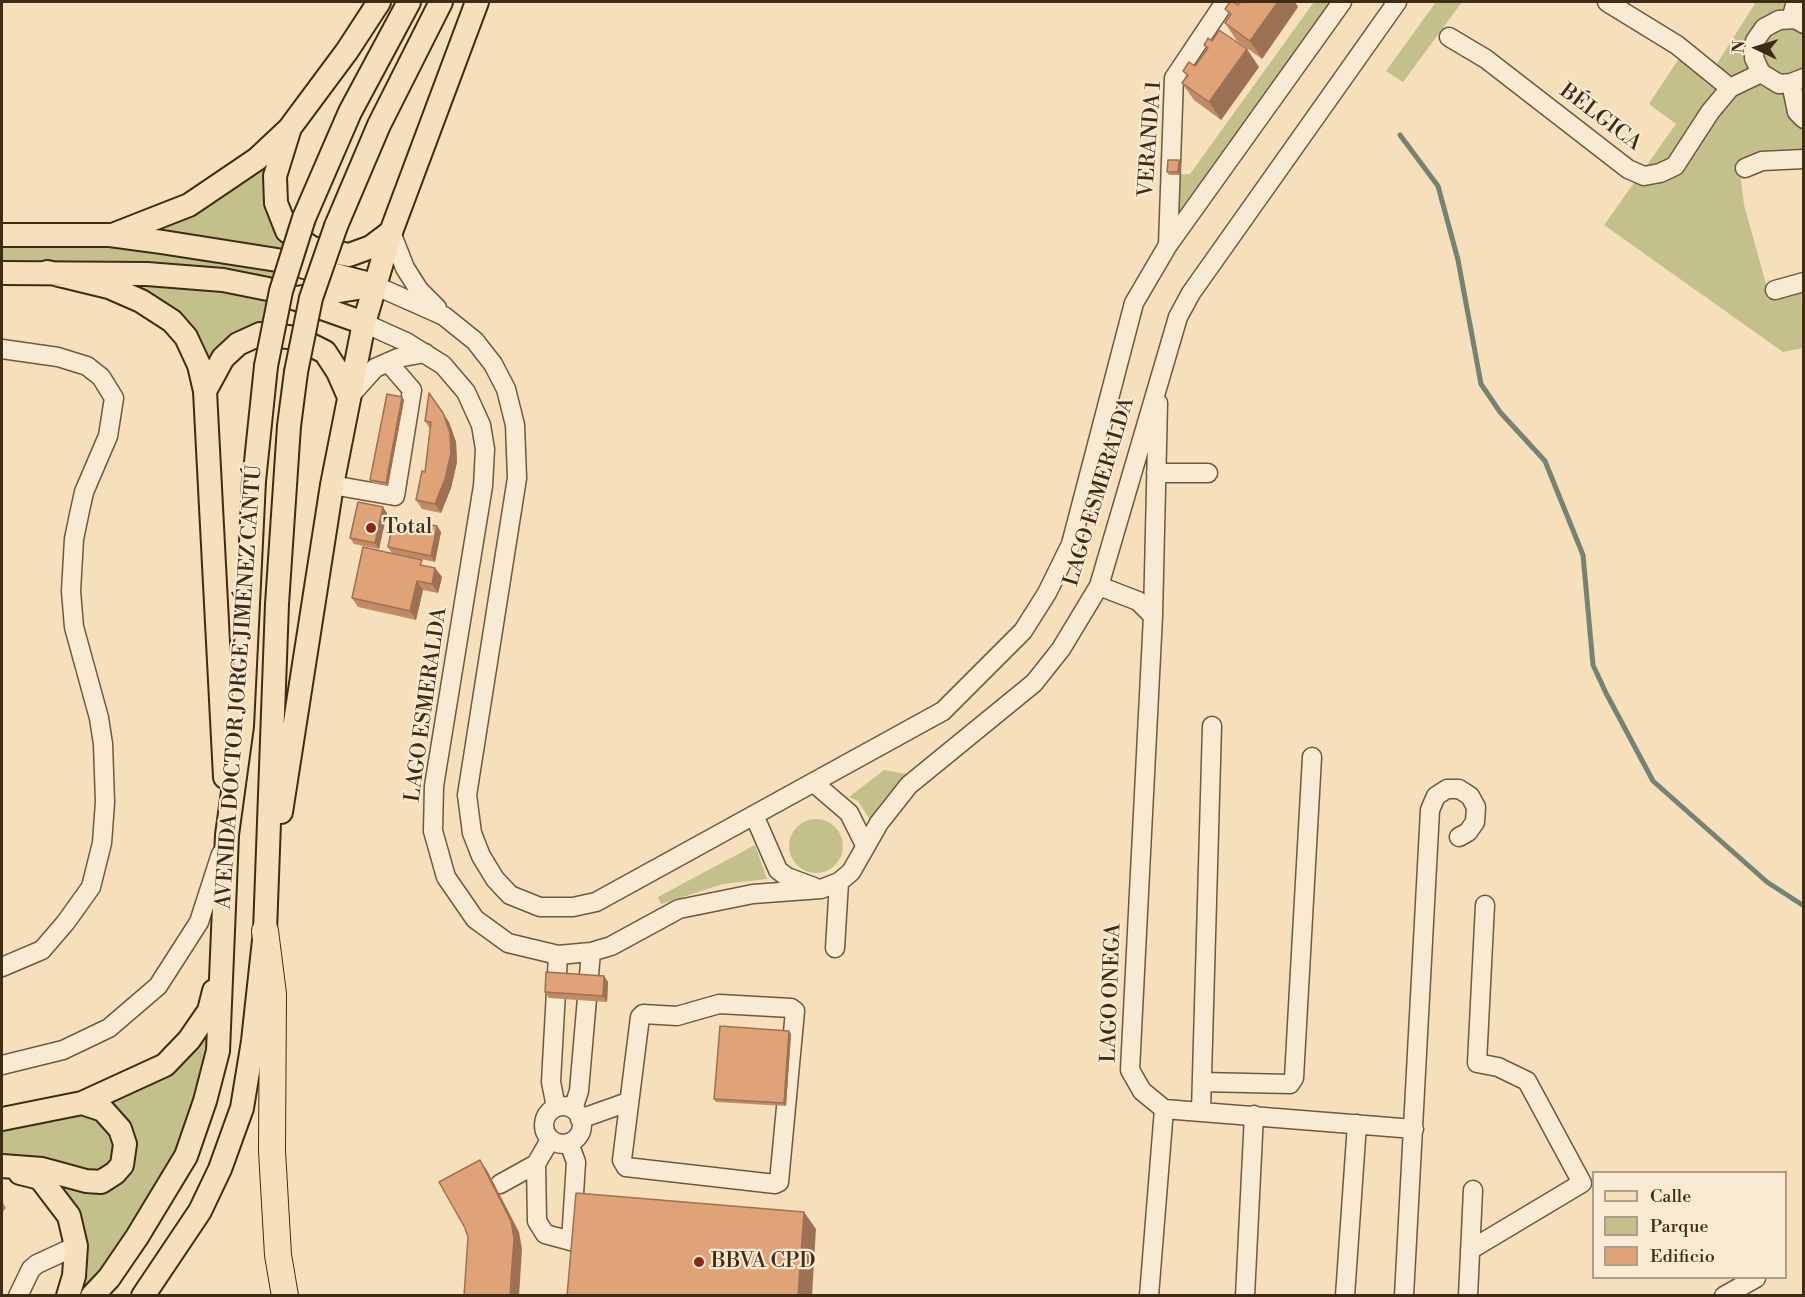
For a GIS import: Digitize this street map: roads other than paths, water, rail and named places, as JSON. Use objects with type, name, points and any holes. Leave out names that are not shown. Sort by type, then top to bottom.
[{"type":"highway","points":[[265,931],[273,994],[274,1197],[278,1255],[285,1296]]},
{"type":"main road","points":[[110,235],[189,205],[257,159],[290,129],[347,51],[379,2]]},
{"type":"main road","name":"AVENIDA DOCTOR JORGE JIMÉNEZ CANTÚ","points":[[92,1296],[109,1278],[186,1156],[205,1101],[218,1051],[227,835],[242,726],[255,469],[266,366],[281,291],[304,218],[350,112],[410,2]]},
{"type":"main road","name":"AVENIDA DOCTOR JORGE JIMÉNEZ CANTÚ","points":[[143,1296],[200,1211],[220,1169],[242,1108],[253,1041],[268,890],[277,604],[289,426],[296,372],[311,298],[336,226],[379,125],[441,2]]},
{"type":"main road","points":[[268,890],[332,485],[364,323],[391,232],[477,2]]},
{"type":"main road","points":[[290,129],[275,176],[276,203],[287,231],[312,248],[349,255],[371,247],[391,232]]},
{"type":"main road","points":[[2,234],[110,235],[276,260],[374,285]]},
{"type":"main road","points":[[2,273],[147,274],[223,280],[268,289],[364,323]]},
{"type":"main road","points":[[47,273],[109,287],[141,301],[172,321],[186,337],[199,365],[205,391],[227,835]]},
{"type":"main road","points":[[294,298],[374,285]]},
{"type":"main road","points":[[205,391],[223,358],[238,344],[260,334],[297,338],[325,352],[338,372],[349,397]]},
{"type":"main road","points":[[2,1119],[82,1103],[165,1065],[189,1040],[209,1011],[222,958]]},
{"type":"main road","points":[[2,1167],[42,1169],[86,1181],[101,1182],[116,1173],[122,1165],[125,1144],[120,1130],[103,1110],[82,1103]]},
{"type":"main road","points":[[2,1167],[40,1178],[69,1216],[76,1246],[74,1276],[68,1296]]},
{"type":"street","name":"LAGO ESMERALDA","points":[[374,285],[444,316],[475,341],[493,364],[506,389],[512,410],[518,451],[514,499],[467,795],[472,832],[486,864],[510,895],[540,907],[573,907],[596,902],[943,711],[1023,631],[1047,593],[1071,544],[1134,303],[1168,245],[1341,2]]},
{"type":"street","name":"LAGO ESMERALDA","points":[[364,323],[425,353],[451,372],[466,392],[481,424],[485,449],[483,486],[434,786],[433,831],[446,878],[475,919],[508,942],[558,955],[591,952],[611,946],[679,909],[772,892],[821,889],[840,882],[851,872],[865,845],[909,784],[1034,683],[1061,649],[1099,586],[1159,374],[1178,316],[1191,293],[1396,2]]},
{"type":"street","points":[[1607,2],[1677,45],[1730,88],[1761,73]]},
{"type":"street","points":[[1796,2],[1797,21],[1779,20],[1764,28],[1755,41],[1754,58],[1761,73],[1779,84],[1797,81],[1797,112],[1803,119]]},
{"type":"street","name":"VERANDA 1","points":[[1168,245],[1174,78],[1216,5]]},
{"type":"street","name":"BÉLGICA","points":[[1449,37],[1486,59],[1628,170],[1644,176],[1660,173],[1675,166],[1710,112],[1730,88]]},
{"type":"street","points":[[1745,168],[1762,161],[1803,159]]},
{"type":"street","points":[[391,232],[405,268],[419,290],[444,316]]},
{"type":"street","points":[[1774,290],[1803,282]]},
{"type":"street","points":[[2,349],[58,357],[87,366],[101,377],[114,398],[108,436],[84,492],[74,539],[71,591],[74,627],[99,718],[103,744],[105,802],[102,843],[91,887],[66,922],[42,950],[2,967]]},
{"type":"street","points":[[349,397],[375,368],[388,362],[425,353]]},
{"type":"street","points":[[332,485],[396,496],[412,390],[388,362]]},
{"type":"street","name":"LAGO ONEGA","points":[[1159,374],[1153,615],[1130,1070],[1142,1091],[1164,1108]]},
{"type":"street","points":[[1156,473],[1208,473]]},
{"type":"street","points":[[1099,586],[1138,601],[1153,615]]},
{"type":"street","points":[[1201,1111],[1212,726]]},
{"type":"street","points":[[1202,1082],[1290,1084],[1294,1078],[1312,757]]},
{"type":"street","points":[[814,783],[849,813],[865,845]]},
{"type":"street","points":[[1404,1296],[1430,810],[1436,796],[1447,789],[1459,789],[1470,796],[1476,807],[1474,822],[1468,832],[1459,837]]},
{"type":"street","points":[[754,815],[778,870],[787,877],[821,889]]},
{"type":"street","points":[[2,1065],[63,1050],[109,1028],[158,986],[199,922],[227,835]]},
{"type":"street","points":[[772,892],[778,870]]},
{"type":"street","points":[[835,948],[840,882]]},
{"type":"street","points":[[1470,1250],[1582,1183],[1527,1082],[1498,1067],[1477,1064],[1485,905]]},
{"type":"street","points":[[570,1112],[579,1091],[591,952]]},
{"type":"street","points":[[558,955],[551,1082],[570,1112],[578,1136],[569,1143],[562,1144],[550,1140],[544,1129],[546,1116],[570,1112],[628,1102]]},
{"type":"street","points":[[719,1004],[791,1008],[795,1011],[779,1182],[626,1167],[622,1160],[628,1102],[640,1017],[643,1014],[677,1016],[719,1004]]},
{"type":"street","points":[[1149,1296],[1164,1108],[1414,1129]]},
{"type":"street","points":[[1245,1296],[1254,1115]]},
{"type":"street","points":[[1345,1296],[1357,1124]]},
{"type":"street","points":[[500,1184],[536,1164],[550,1140]]},
{"type":"street","points":[[536,1164],[537,1221],[545,1234],[571,1241],[576,1162],[569,1143]]},
{"type":"street","points":[[1468,1296],[1473,1190]]},
{"type":"street","points":[[18,1296],[31,1269],[38,1263],[76,1246]]},
{"type":"street","points":[[1724,1296],[1753,1279]]},
{"type":"waterway","points":[[1400,135],[1438,186],[1458,260],[1481,384],[1500,412],[1545,461],[1583,555],[1593,665],[1606,693],[1653,781],[1767,882],[1804,906]]},
{"type":"place","name":"Total","points":[[371,528]]},
{"type":"place","name":"BBVA CPD","points":[[699,1262]]}]
